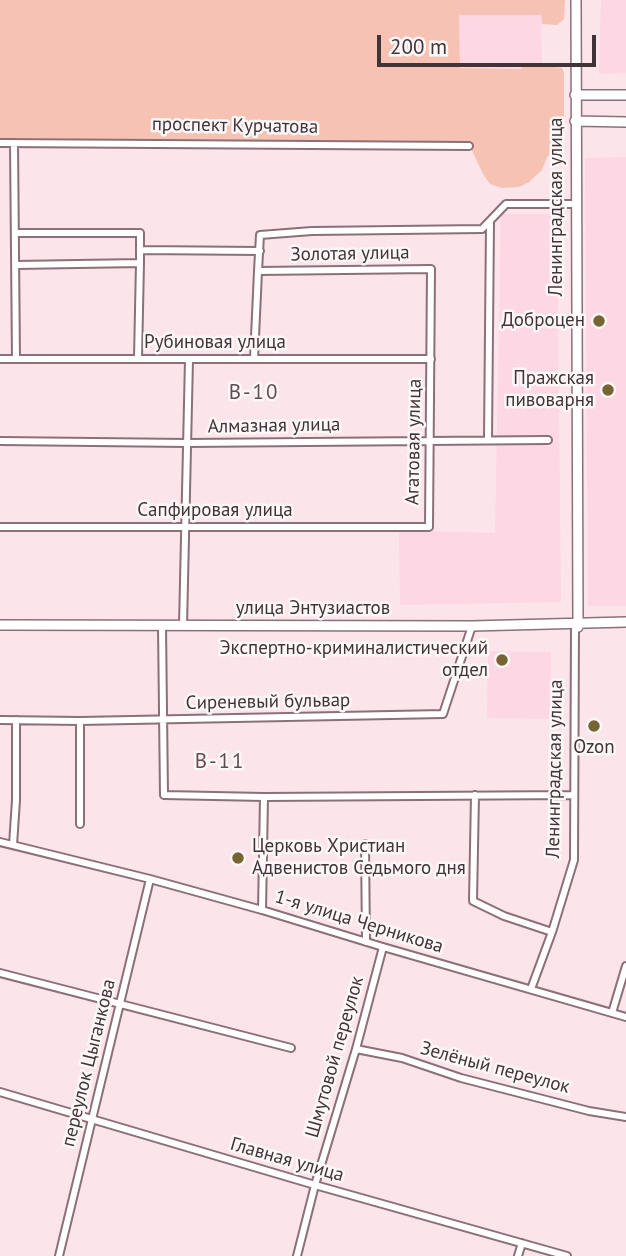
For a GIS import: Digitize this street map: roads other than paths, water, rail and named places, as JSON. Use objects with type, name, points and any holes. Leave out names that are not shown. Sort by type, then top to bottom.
[{"type":"street","name":"Ленинградская улица","points":[[531,989],[574,860],[575,0]]},
{"type":"street","points":[[575,95],[626,95]]},
{"type":"street","points":[[576,626],[576,121],[626,122]]},
{"type":"street","name":"проспект Курчатова","points":[[0,143],[469,146]]},
{"type":"street","points":[[14,143],[16,359]]},
{"type":"street","points":[[488,439],[490,223],[506,204],[574,204]]},
{"type":"street","points":[[254,359],[260,234],[482,229],[490,223]]},
{"type":"street","points":[[15,233],[140,233],[138,358]]},
{"type":"street","points":[[140,250],[260,251]]},
{"type":"street","points":[[16,265],[140,263]]},
{"type":"street","name":"Золотая улица","points":[[258,271],[431,269],[431,359]]},
{"type":"street","name":"Рубиновая улица","points":[[0,359],[431,359]]},
{"type":"street","points":[[183,626],[189,359]]},
{"type":"street","name":"Агатовая улица","points":[[429,527],[431,359]]},
{"type":"street","name":"Алмазная улица","points":[[0,441],[187,443],[548,440]]},
{"type":"street","name":"Сапфировая улица","points":[[0,527],[429,527]]},
{"type":"street","name":"улица Энтузиастов","points":[[0,625],[626,624]]},
{"type":"street","points":[[162,626],[164,795],[573,795]]},
{"type":"street","name":"Сиреневый бульвар","points":[[0,720],[443,715],[472,626]]},
{"type":"street","points":[[13,845],[16,720]]},
{"type":"street","points":[[80,721],[80,824]]},
{"type":"street","points":[[475,795],[473,901],[503,916],[552,932]]},
{"type":"street","points":[[262,910],[264,797]]},
{"type":"street","name":"1-я улица Черникова","points":[[0,842],[150,878],[626,1017]]},
{"type":"street","points":[[365,844],[366,942]]},
{"type":"street","name":"переулок Цыганкова","points":[[59,1256],[150,878]]},
{"type":"street","name":"Шмутовой переулок","points":[[297,1256],[314,1185],[356,1049],[383,947]]},
{"type":"street","points":[[612,1013],[626,966]]},
{"type":"street","points":[[0,973],[291,1048]]},
{"type":"street","name":"Зелёный переулок","points":[[356,1049],[402,1058],[461,1078],[589,1111],[626,1117]]},
{"type":"street","name":"Главная улица","points":[[0,1092],[567,1256]]},
{"type":"street","points":[[518,1256],[522,1243]]},
{"type":"place","name":"Доброцен","points":[[599,321]]},
{"type":"place","name":"Пражская пивоварня","points":[[608,390]]},
{"type":"place","name":"Экспертно-криминалистический отдел","points":[[502,660]]},
{"type":"place","name":"Ozon","points":[[594,726]]},
{"type":"place","name":"Церковь Христиан Адвенистов Седьмого дня","points":[[238,858]]},
{"type":"district","name":"В-10","points":[[254,393]]},
{"type":"district","name":"В-11","points":[[220,762]]}]
